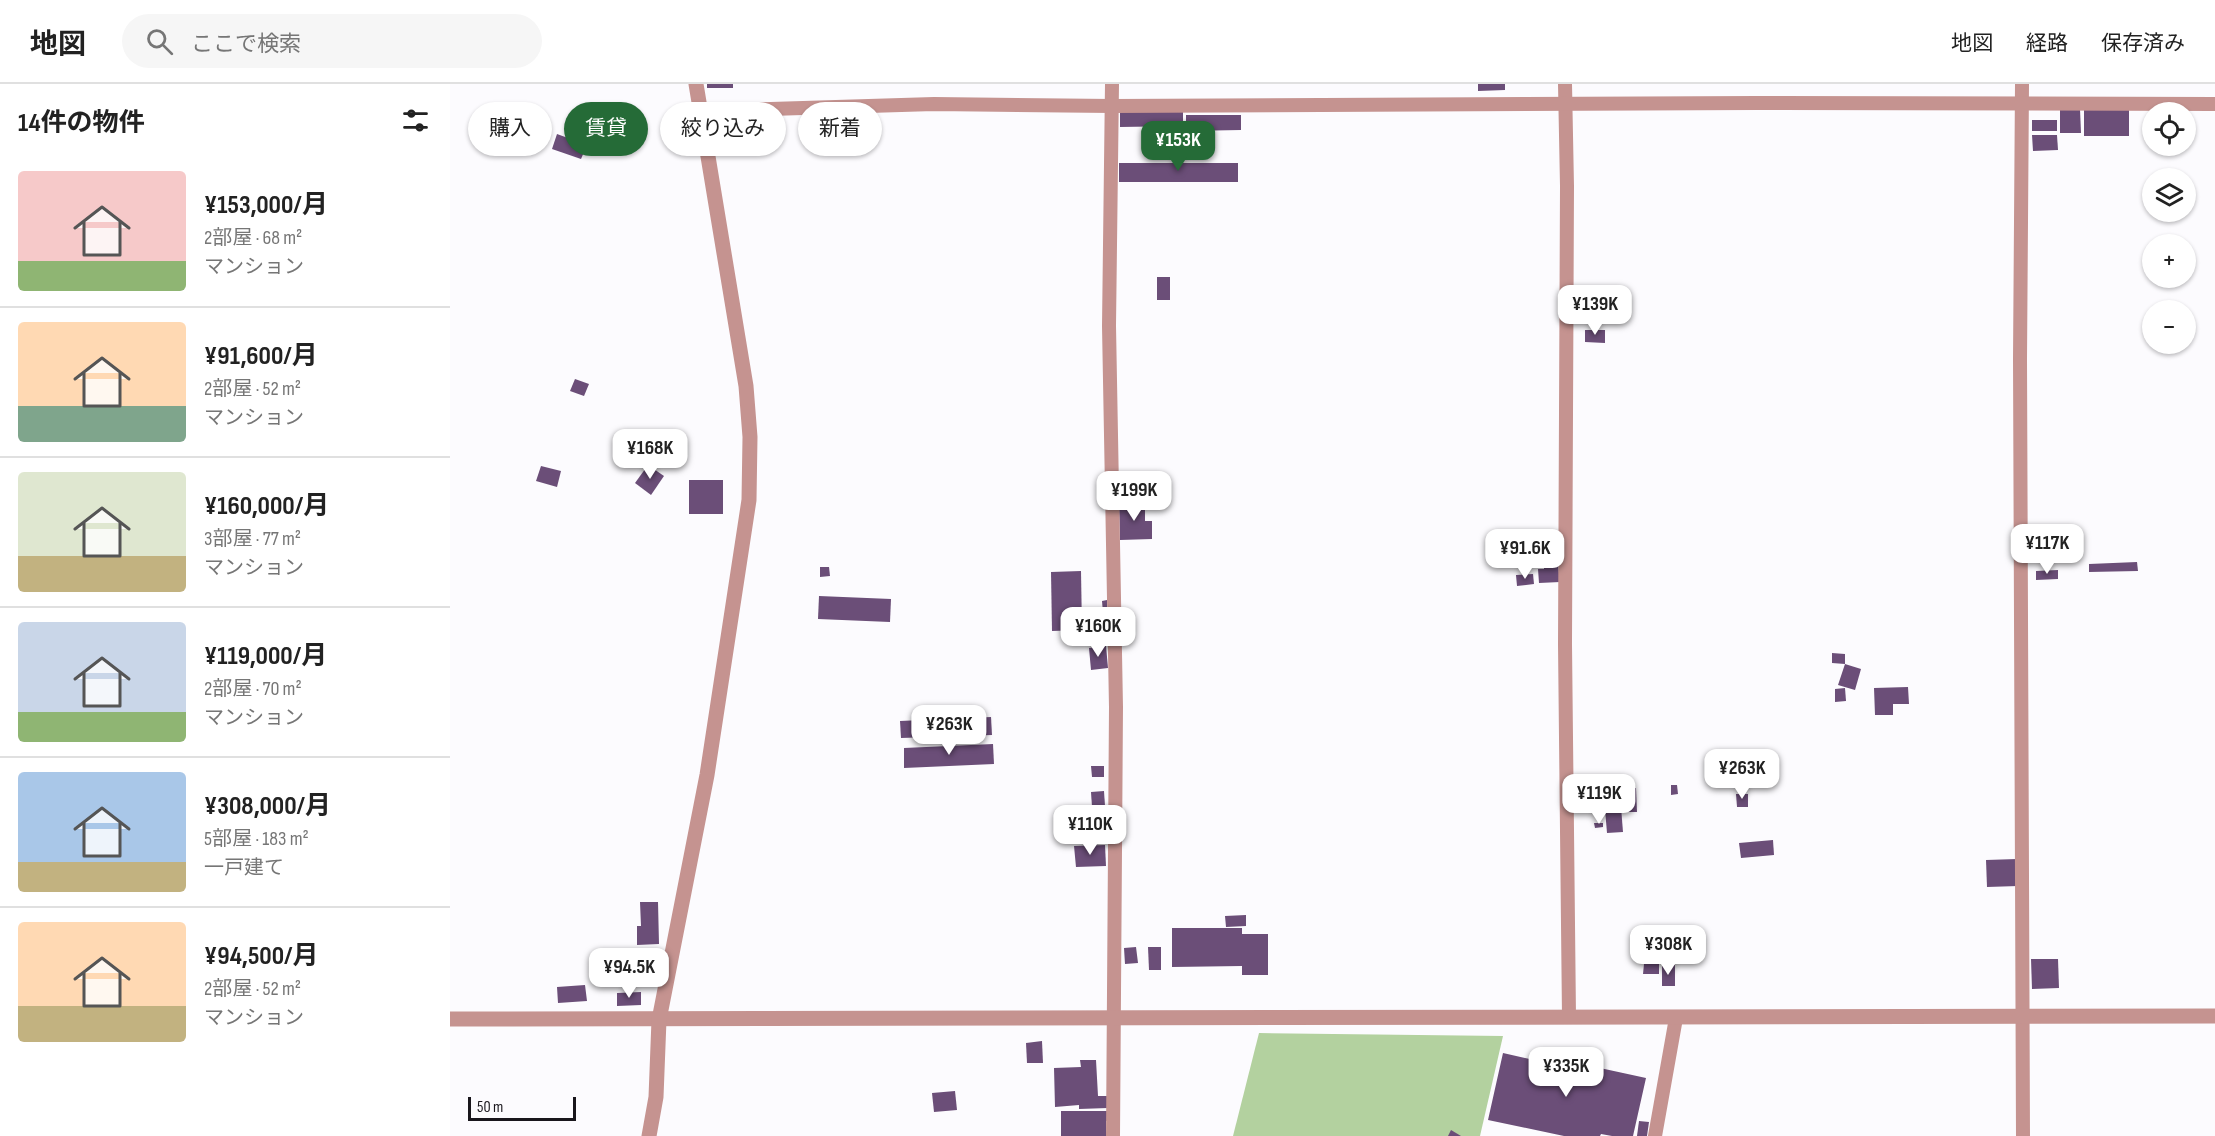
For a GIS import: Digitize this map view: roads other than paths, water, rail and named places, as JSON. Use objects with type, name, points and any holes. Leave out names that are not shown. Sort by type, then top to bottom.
[{"type":"street","points":[[696,84],[699,102]]},
{"type":"street","points":[[1112,84],[1109,326],[1116,707],[1113,1136]]},
{"type":"street","points":[[1565,84],[1567,186],[1565,644],[1569,1017]]},
{"type":"street","points":[[2022,84],[2020,370],[2023,1136]]},
{"type":"street","points":[[786,108],[934,104],[1112,106],[2215,104]]},
{"type":"street","points":[[649,1136],[656,1098],[659,1020],[707,775],[749,500],[750,437],[746,386],[708,156]]},
{"type":"street","points":[[450,1020],[2215,1016]]},
{"type":"street","points":[[1655,1136],[1676,1018]]}]
